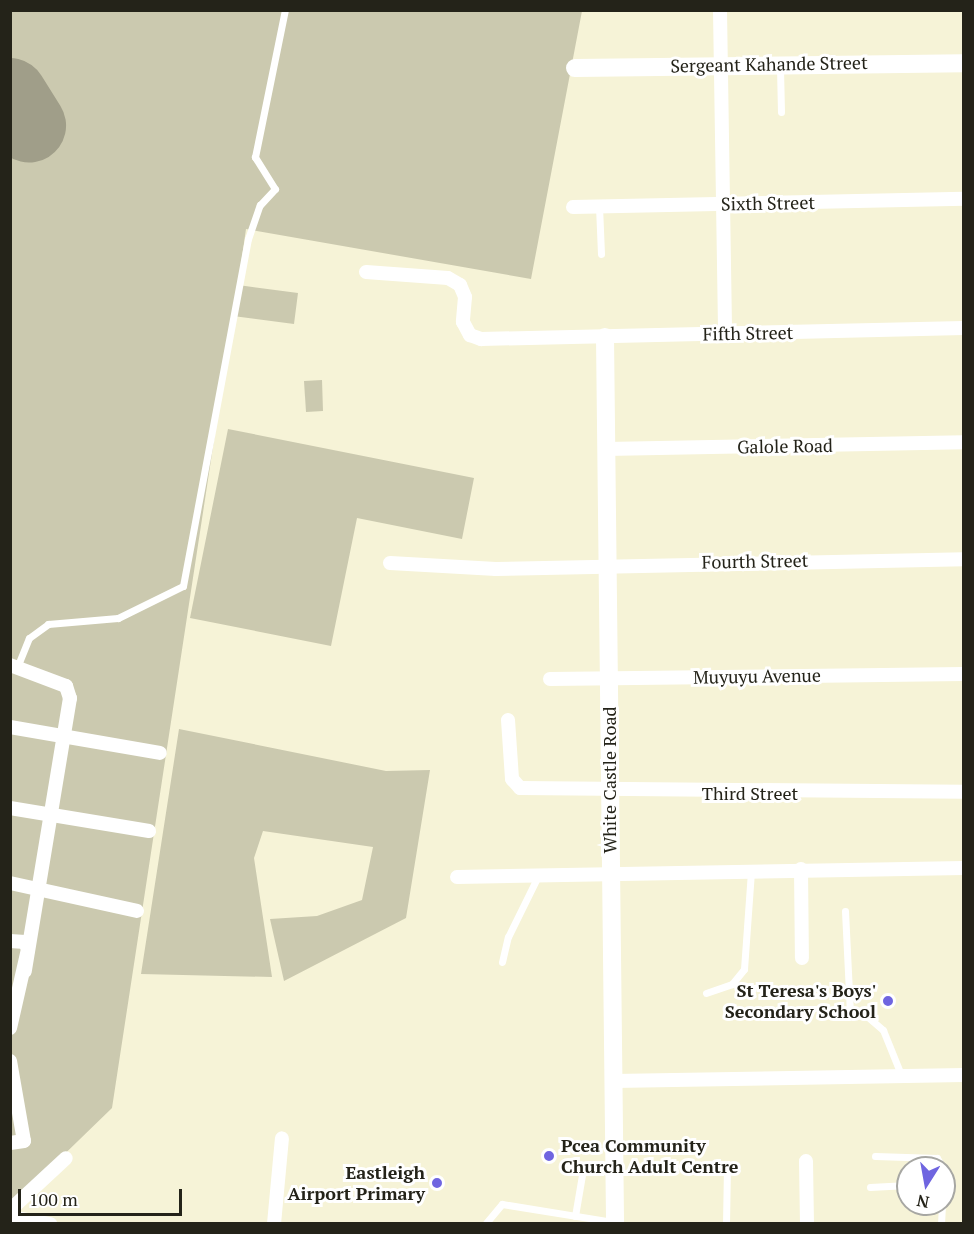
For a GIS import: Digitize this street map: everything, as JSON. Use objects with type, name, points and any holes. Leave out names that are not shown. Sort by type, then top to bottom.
[{"type":"street","points":[[720,10],[719,64],[724,204],[725,333]]},
{"type":"street","name":"Sergeant Kahande Street","points":[[575,68],[780,62],[963,63]]},
{"type":"street","name":"Sixth Street","points":[[573,207],[963,199]]},
{"type":"street","name":"Fifth Street","points":[[366,272],[448,278],[460,285],[465,297],[463,322],[470,335],[534,338],[605,337],[963,328]]},
{"type":"street","name":"White Castle Road","points":[[605,337],[609,873],[615,1223]]},
{"type":"street","name":"Galole Road","points":[[606,449],[963,442]]},
{"type":"street","name":"Fourth Street","points":[[390,563],[547,566],[606,563],[963,561]]},
{"type":"street","points":[[10,1028],[43,889],[66,737],[69,689],[14,665]]},
{"type":"street","name":"Muyuyu Avenue","points":[[550,679],[963,674]]},
{"type":"street","name":"Third Street","points":[[508,720],[512,779],[520,788],[609,791],[963,792]]},
{"type":"street","points":[[10,728],[160,753]]},
{"type":"street","points":[[10,808],[149,831]]},
{"type":"street","points":[[457,877],[751,869],[963,868]]},
{"type":"street","points":[[801,869],[802,958]]},
{"type":"street","points":[[10,883],[137,911]]},
{"type":"street","points":[[10,941],[25,942],[25,971]]},
{"type":"street","points":[[10,1061],[24,1141],[10,1143]]},
{"type":"street","points":[[614,1081],[963,1075]]},
{"type":"street","points":[[274,1224],[282,1138]]},
{"type":"street","points":[[10,1210],[66,1158]]},
{"type":"street","points":[[806,1161],[807,1224]]},
{"type":"street","points":[[10,1217],[50,1224]]},
{"type":"lane","points":[[14,665],[28,638],[48,624],[118,618],[183,586],[248,239],[260,205],[275,189],[255,157],[285,10]]},
{"type":"lane","points":[[780,62],[781,112]]},
{"type":"lane","points":[[599,206],[601,254]]},
{"type":"lane","points":[[706,993],[732,984],[744,969],[751,869]]},
{"type":"lane","points":[[502,962],[508,937],[538,876]]},
{"type":"lane","points":[[845,911],[849,1013],[868,1017],[884,1030],[902,1077]]},
{"type":"lane","points":[[875,1156],[896,1157]]},
{"type":"lane","points":[[726,1224],[727,1164]]},
{"type":"lane","points":[[575,1216],[584,1169]]},
{"type":"lane","points":[[870,1186],[896,1185]]},
{"type":"lane","points":[[486,1223],[502,1204],[615,1223]]},
{"type":"shaded area","points":[[11,11],[582,11],[531,279],[246,229],[238,285],[298,293],[294,324],[233,316],[112,1108],[11,1206]]},
{"type":"shaded area","points":[[322,380],[323,411],[306,412],[304,381]]},
{"type":"shaded area","points":[[228,429],[474,478],[462,539],[357,518],[331,646],[190,618]]},
{"type":"shaded area","points":[[179,729],[386,771],[430,770],[406,918],[284,981],[270,919],[317,916],[362,900],[373,847],[263,831],[254,858],[272,977],[141,974]]},
{"type":"runway","points":[[10,95],[29,125]]},
{"type":"place","name":"St Teresa's Boys' Secondary School","points":[[888,1001]]},
{"type":"place","name":"Pcea Community Church Adult Centre","points":[[549,1156]]},
{"type":"place","name":"Eastleigh Airport Primary","points":[[437,1183]]}]
